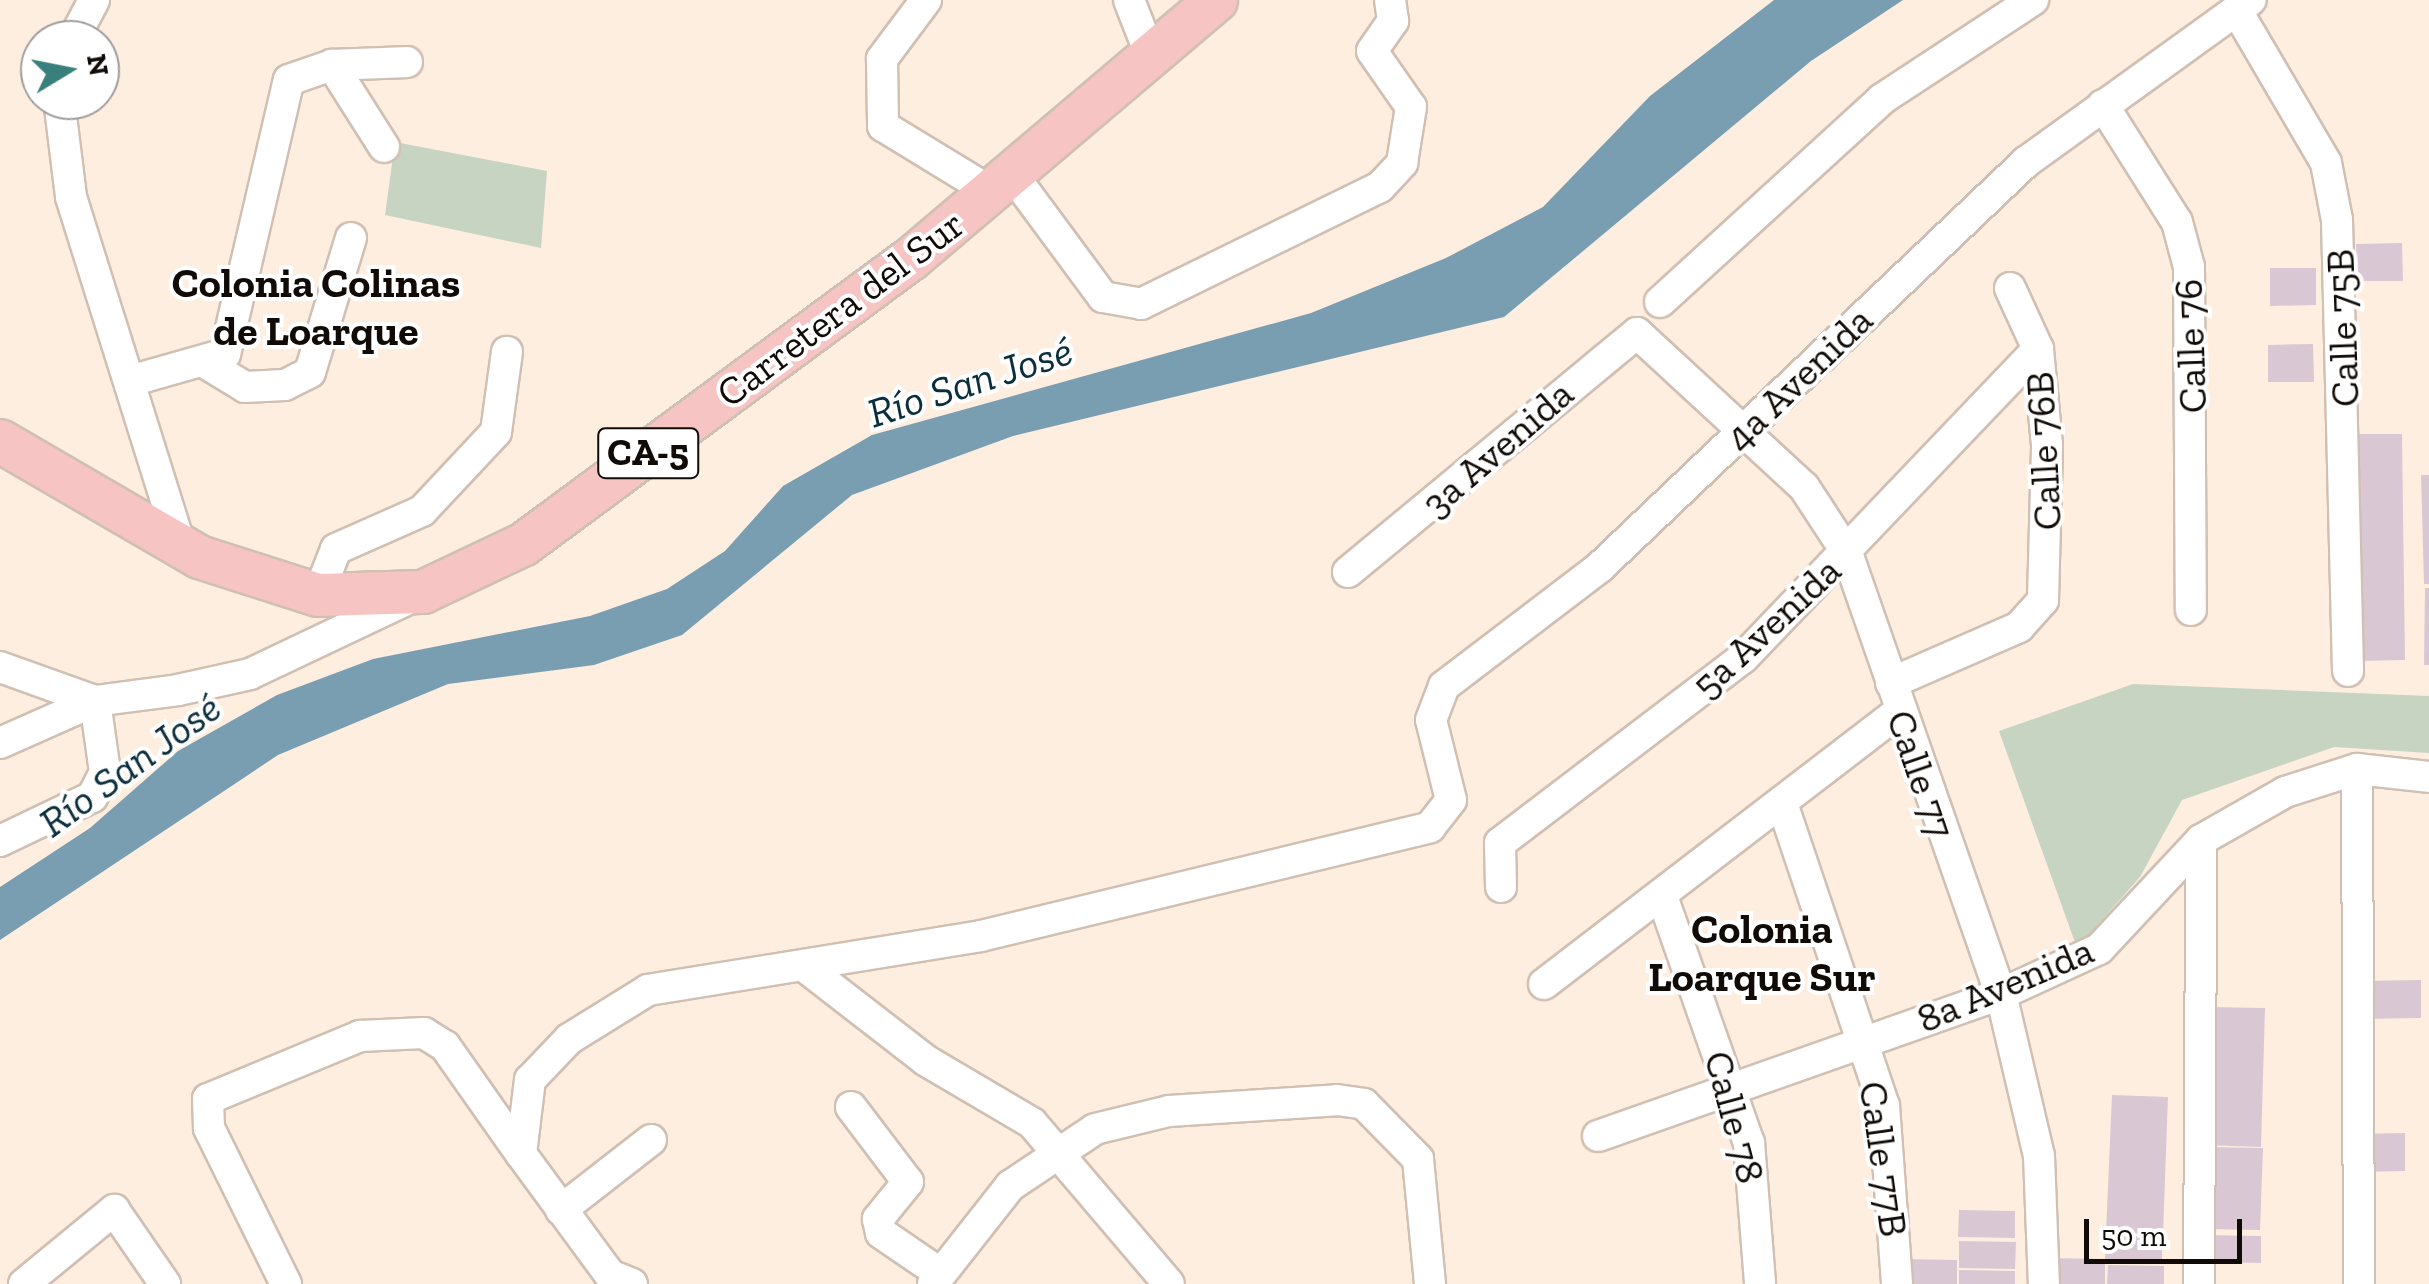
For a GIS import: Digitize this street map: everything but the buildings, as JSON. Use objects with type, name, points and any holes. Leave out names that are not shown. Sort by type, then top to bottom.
[{"type":"highway","name":"Carretera del Sur","points":[[8,442],[180,547],[318,595],[424,592],[524,544],[1001,183],[1216,0]]},
{"type":"street","points":[[926,0],[882,59],[883,126],[1001,183],[1102,298],[1141,304],[1380,186],[1402,163],[1411,107],[1372,52],[1393,22],[1390,0]]},
{"type":"street","points":[[1129,0],[1151,56]]},
{"type":"street","points":[[1660,302],[1882,99],[2033,0]]},
{"type":"street","name":"4a Avenida","points":[[804,966],[981,936],[1260,862],[1430,827],[1451,800],[1431,720],[1444,686],[1600,567],[1959,222],[2103,105],[2244,6]]},
{"type":"street","name":"Calle 75B","points":[[2244,6],[2326,163],[2337,220],[2348,671]]},
{"type":"street","points":[[130,382],[207,364],[224,354],[279,96],[296,76],[332,65],[407,62]]},
{"type":"street","points":[[332,65],[384,147]]},
{"type":"street","name":"Calle 76","points":[[2103,105],[2177,222],[2189,267],[2190,610]]},
{"type":"street","points":[[61,120],[71,197],[180,547]]},
{"type":"street","points":[[207,364],[245,387],[286,386],[310,372],[351,238]]},
{"type":"street","name":"Calle 76B","points":[[1895,697],[2034,618],[2047,565],[2038,349],[2010,288]]},
{"type":"street","name":"Calle 77","points":[[1648,336],[1804,486],[1847,553],[2001,994],[2039,1156],[2044,1284]]},
{"type":"street","name":"3a Avenida","points":[[1348,572],[1502,450],[1620,339],[1648,336]]},
{"type":"street","name":"5a Avenida","points":[[1501,887],[1500,843],[1743,658],[2038,349]]},
{"type":"street","points":[[318,595],[336,549],[422,511],[496,432],[507,352]]},
{"type":"street","points":[[0,743],[95,701],[250,674],[424,592]]},
{"type":"street","points":[[0,667],[95,701]]},
{"type":"street","points":[[1544,984],[1784,809],[1895,697]]},
{"type":"street","points":[[0,841],[92,798],[106,772],[95,701]]},
{"type":"street","points":[[2357,769],[2359,1284]]},
{"type":"street","name":"8a Avenida","points":[[1598,1136],[2001,994],[2099,948],[2201,840],[2285,792],[2357,769],[2429,777]]},
{"type":"street","name":"Calle 77B","points":[[1784,809],[1864,1042],[1896,1191],[1898,1284]]},
{"type":"street","points":[[2199,1284],[2201,840]]},
{"type":"street","name":"Calle 78","points":[[1663,898],[1734,1085],[1758,1198],[1760,1284]]},
{"type":"street","points":[[521,1154],[530,1080],[569,1040],[648,990],[804,966],[925,1060],[1032,1123],[1168,1284]]},
{"type":"street","points":[[286,1284],[210,1128],[208,1098],[360,1036],[424,1033],[445,1046],[616,1281]]},
{"type":"street","points":[[851,1107],[908,1182],[878,1219],[881,1233],[936,1278],[1010,1186],[1056,1152],[1095,1130],[1170,1111],[1364,1104],[1418,1159],[1430,1284]]},
{"type":"street","points":[[561,1210],[651,1140]]},
{"type":"street","points":[[24,1284],[114,1210],[166,1284]]},
{"type":"green space","points":[[395,142],[547,171],[541,248],[385,215]]},
{"type":"green space","points":[[2133,684],[2429,696],[2429,753],[2334,747],[2182,800],[2140,877],[2077,948],[1999,731]]},
{"type":"water","points":[[1774,0],[1903,0],[1811,61],[1504,317],[1013,436],[852,495],[682,635],[594,665],[448,684],[278,755],[0,940],[0,887],[90,828],[178,751],[277,695],[373,659],[590,616],[667,589],[725,551],[783,486],[872,435],[1311,313],[1446,258],[1543,207],[1650,96]]},
{"type":"district","name":"Colonia Colinas de Loarque","points":[[316,307]]},
{"type":"district","name":"Colonia Loarque Sur","points":[[1762,953]]},
{"type":"water label","name":"Río San José","points":[[970,382]]},
{"type":"water label","name":"Río San José","points":[[130,765]]}]
